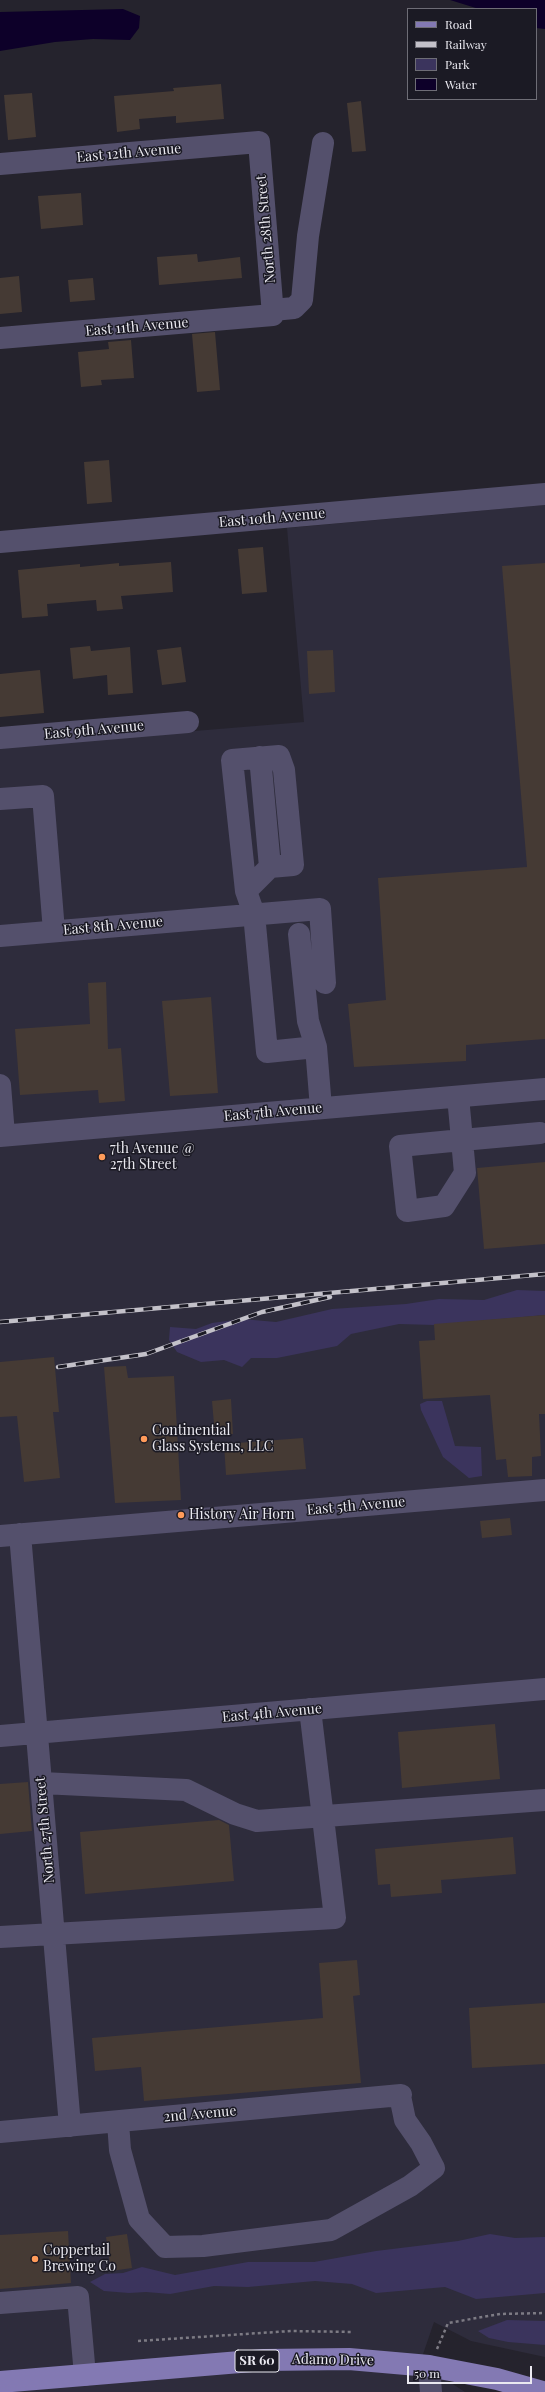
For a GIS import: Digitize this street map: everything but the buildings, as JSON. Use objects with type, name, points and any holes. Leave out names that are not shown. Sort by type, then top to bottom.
[{"type":"main road","name":"Adamo Drive","points":[[0,2382],[309,2358],[390,2361],[429,2366],[497,2379],[543,2392]]},
{"type":"street","name":"East 12th Avenue","points":[[0,164],[259,142]]},
{"type":"street","name":"North 28th Street","points":[[259,142],[273,312]]},
{"type":"street","name":"East 11th Avenue","points":[[0,338],[273,312],[294,308],[302,300],[308,236],[323,143]]},
{"type":"street","name":"East 10th Avenue","points":[[0,542],[545,494]]},
{"type":"street","name":"East 9th Avenue","points":[[0,738],[188,722]]},
{"type":"street","points":[[246,891],[270,867],[293,865],[284,770],[278,756],[232,760],[246,891],[254,914],[267,1052],[316,1047]]},
{"type":"street","points":[[0,799],[43,796],[54,931]]},
{"type":"street","name":"East 8th Avenue","points":[[0,936],[320,909],[325,983]]},
{"type":"street","points":[[299,934],[308,1022],[316,1047],[321,1108]]},
{"type":"street","points":[[0,1084],[2,1135]]},
{"type":"street","name":"East 7th Avenue","points":[[2,1135],[545,1089]]},
{"type":"street","points":[[458,1097],[462,1140],[540,1133]]},
{"type":"street","name":"East 5th Avenue","points":[[10,1535],[545,1490]]},
{"type":"street","name":"North 27th Street","points":[[10,1535],[37,1733],[70,2126]]},
{"type":"street","name":"East 4th Avenue","points":[[0,1736],[545,1689]]},
{"type":"street","points":[[0,1937],[334,1918],[310,1709]]},
{"type":"street","points":[[42,1783],[186,1790],[235,1814],[257,1821],[322,1818],[472,1804],[545,1800]]},
{"type":"street","name":"2nd Avenue","points":[[0,2132],[401,2096],[405,2120],[421,2143],[434,2168],[410,2186],[331,2230],[203,2246],[165,2247],[139,2220],[120,2150],[118,2122]]},
{"type":"street","points":[[0,2303],[78,2297],[85,2375]]},
{"type":"street","points":[[429,2366],[431,2392]]},
{"type":"path","points":[[429,2366],[448,2323],[500,2314],[545,2313]]},
{"type":"path","points":[[138,2341],[292,2331],[353,2332]]},
{"type":"shaded area","points":[[545,505],[545,2357],[471,2341],[434,2322],[420,2363],[465,2392],[0,2392],[0,747],[304,722],[287,528]]},
{"type":"green space","points":[[517,1290],[545,1291],[545,1315],[435,1325],[399,1324],[351,1334],[337,1346],[277,1358],[251,1358],[242,1367],[224,1360],[201,1362],[177,1352],[169,1340],[170,1327],[196,1329],[212,1323],[242,1319],[276,1322],[332,1309],[406,1304],[439,1299],[484,1300]]},
{"type":"green space","points":[[427,1401],[442,1401],[455,1446],[481,1447],[482,1476],[469,1478],[443,1457],[421,1410],[420,1404]]},
{"type":"green space","points":[[490,2234],[515,2238],[545,2237],[545,2293],[476,2299],[445,2287],[376,2293],[352,2284],[315,2281],[248,2287],[214,2286],[170,2294],[104,2291],[90,2282],[105,2274],[123,2273],[142,2267],[175,2275],[248,2262],[314,2262],[376,2251],[458,2241]]},
{"type":"green space","points":[[507,2320],[545,2321],[545,2345],[508,2342],[489,2338],[478,2331]]},
{"type":"water","points":[[450,0],[545,0],[545,29],[537,28],[537,8],[476,8]]},
{"type":"water","points":[[123,9],[140,16],[139,28],[130,40],[93,39],[55,42],[0,51],[0,12]]},
{"type":"railway","points":[[0,1322],[545,1274]]},
{"type":"railway","points":[[58,1367],[146,1354],[262,1312],[330,1297]]},
{"type":"place","name":"7th Avenue @ 27th Street","points":[[102,1157]]},
{"type":"place","name":"Continential Glass Systems, LLC","points":[[144,1439]]},
{"type":"place","name":"History Air Horn","points":[[181,1515]]},
{"type":"place","name":"Coppertail Brewing Co","points":[[35,2259]]}]
